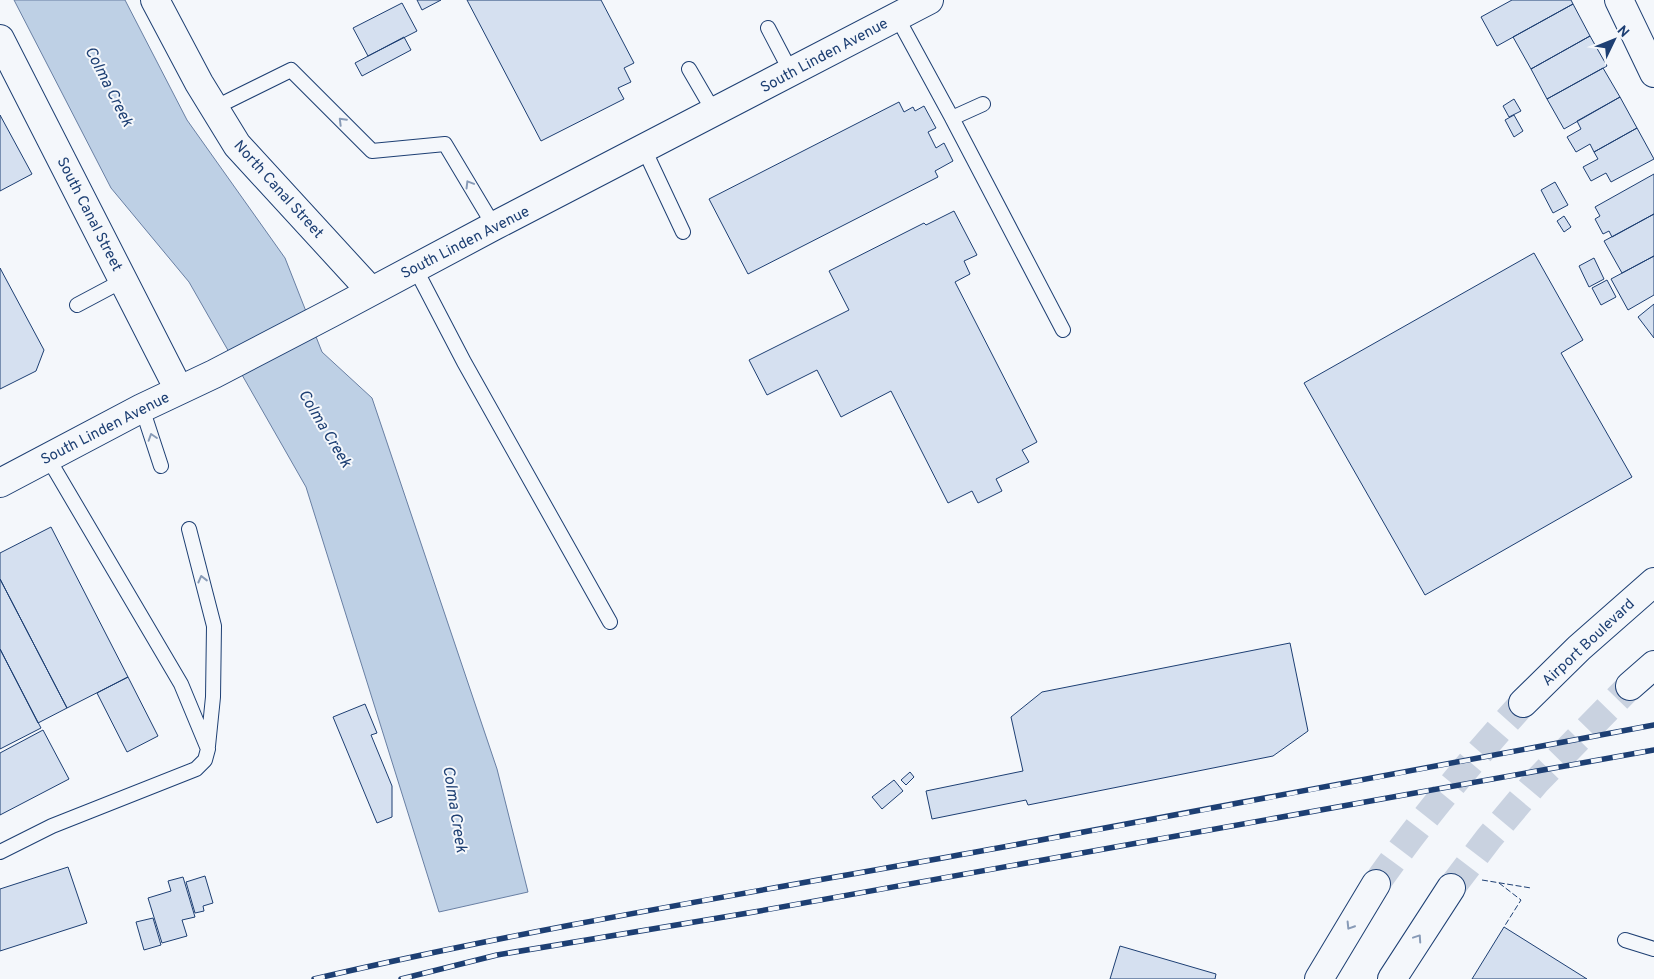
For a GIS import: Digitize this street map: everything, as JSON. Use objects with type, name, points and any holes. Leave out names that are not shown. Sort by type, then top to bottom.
[{"type":"street","name":"North Canal Street","points":[[155,0],[199,83],[237,145],[370,291]]},
{"type":"street","name":"South Linden Avenue","points":[[0,483],[142,408],[214,374],[929,0]]},
{"type":"street","points":[[1619,0],[1654,73]]},
{"type":"street","name":"South Canal Street","points":[[0,39],[180,390]]},
{"type":"street","name":"Airport Boulevard","points":[[1523,703],[1579,648],[1654,582]]},
{"type":"street","points":[[1630,686],[1654,665]]},
{"type":"street","points":[[1319,979],[1376,884]]},
{"type":"street","points":[[1392,979],[1451,888]]},
{"type":"lane","points":[[897,17],[1063,330]]},
{"type":"lane","points":[[768,28],[791,72]]},
{"type":"lane","points":[[689,69],[714,112]]},
{"type":"lane","points":[[214,108],[291,70],[372,151],[445,144],[494,226]]},
{"type":"lane","points":[[952,118],[983,104]]},
{"type":"lane","points":[[644,149],[683,232]]},
{"type":"lane","points":[[415,268],[464,362],[610,622]]},
{"type":"lane","points":[[77,305],[124,280]]},
{"type":"lane","points":[[142,408],[161,466]]},
{"type":"lane","points":[[48,458],[181,684],[208,749]]},
{"type":"lane","points":[[0,852],[52,826],[196,769],[205,760],[208,749],[213,696],[214,626],[189,529]]},
{"type":"lane","points":[[1625,940],[1654,949]]},
{"type":"water","name":"Colma Creek","points":[[14,0],[125,0],[187,120],[285,258],[322,352],[372,398],[497,769],[528,892],[439,912],[306,487],[189,282],[111,188]]},
{"type":"building","points":[[417,0],[441,0],[422,10]]},
{"type":"building","points":[[467,0],[601,0],[634,63],[624,68],[631,82],[618,88],[624,99],[541,141]]},
{"type":"building","points":[[1512,0],[1571,0],[1573,4],[1497,46],[1481,17]]},
{"type":"building","points":[[402,3],[417,31],[368,56],[353,28]]},
{"type":"building","points":[[1573,4],[1590,36],[1531,69],[1513,37]]},
{"type":"building","points":[[1590,36],[1607,66],[1547,99],[1531,69]]},
{"type":"building","points":[[404,37],[411,50],[362,76],[355,63]]},
{"type":"building","points":[[1603,68],[1620,97],[1564,129],[1547,99]]},
{"type":"building","points":[[1620,97],[1637,128],[1594,152],[1590,144],[1576,152],[1567,137],[1581,129],[1577,121]]},
{"type":"building","points":[[1514,99],[1521,111],[1509,117],[1503,106]]},
{"type":"building","points":[[899,102],[904,112],[913,107],[915,111],[924,106],[936,128],[928,132],[936,148],[944,143],[953,161],[935,171],[938,177],[748,274],[709,199]]},
{"type":"building","points":[[0,115],[32,174],[0,191]]},
{"type":"building","points":[[1514,115],[1523,131],[1514,137],[1505,120]]},
{"type":"building","points":[[1637,128],[1654,159],[1611,182],[1606,173],[1591,181],[1583,167],[1598,159],[1594,152]]},
{"type":"building","points":[[1654,174],[1654,214],[1612,237],[1609,231],[1603,234],[1595,219],[1600,216],[1595,207]]},
{"type":"building","points":[[1555,182],[1568,205],[1553,213],[1541,190]]},
{"type":"building","points":[[954,211],[977,255],[964,261],[970,274],[955,282],[1037,442],[1022,450],[1029,462],[996,479],[1002,491],[978,503],[972,491],[948,503],[891,391],[841,417],[817,370],[767,395],[749,360],[849,310],[829,271],[924,223],[926,225]]},
{"type":"building","points":[[1654,214],[1654,256],[1622,273],[1604,241]]},
{"type":"building","points":[[1564,216],[1571,227],[1564,232],[1557,221]]},
{"type":"building","points":[[1534,253],[1583,340],[1561,353],[1632,477],[1425,595],[1304,383]]},
{"type":"building","points":[[1654,256],[1654,295],[1628,310],[1611,279]]},
{"type":"building","points":[[1594,258],[1604,279],[1589,287],[1579,266]]},
{"type":"building","points":[[0,268],[44,350],[36,371],[0,389]]},
{"type":"building","points":[[1607,280],[1616,297],[1601,305],[1592,288]]},
{"type":"building","points":[[1654,304],[1654,338],[1638,317]]},
{"type":"building","points":[[51,527],[128,677],[67,708],[0,579],[0,553]]},
{"type":"building","points":[[0,579],[67,708],[38,723],[0,649]]},
{"type":"building","points":[[1290,643],[1308,731],[1273,756],[1028,805],[1026,800],[932,819],[926,791],[1023,771],[1011,717],[1042,692]]},
{"type":"building","points":[[0,649],[41,728],[0,749]]},
{"type":"building","points":[[128,677],[158,736],[127,752],[97,693]]},
{"type":"building","points":[[365,704],[377,733],[371,735],[392,786],[392,817],[377,823],[333,717]]},
{"type":"building","points":[[43,730],[69,779],[0,815],[0,753]]},
{"type":"building","points":[[910,772],[914,777],[906,785],[901,780]]},
{"type":"building","points":[[894,780],[903,791],[882,809],[872,797]]},
{"type":"building","points":[[68,867],[87,923],[0,951],[0,889]]},
{"type":"building","points":[[205,876],[213,903],[203,906],[204,911],[195,913],[186,882]]},
{"type":"building","points":[[183,877],[195,917],[182,920],[187,936],[162,943],[148,898],[171,891],[168,881]]},
{"type":"building","points":[[153,918],[161,945],[144,950],[136,922]]},
{"type":"building","points":[[1504,927],[1587,979],[1472,979]]},
{"type":"building","points":[[1120,946],[1216,974],[1215,979],[1110,979]]},
{"type":"tunnel","points":[[1451,888],[1489,838],[1536,782],[1630,686]]},
{"type":"tunnel","points":[[1376,884],[1447,791],[1523,703]]},
{"type":"railway","points":[[314,979],[575,924],[926,861],[1654,725]]},
{"type":"railway","points":[[401,979],[497,955],[754,912],[1654,750]]},
{"type":"fence","points":[[1482,880],[1531,888]]},
{"type":"fence","points":[[1499,883],[1521,900],[1504,927]]}]
